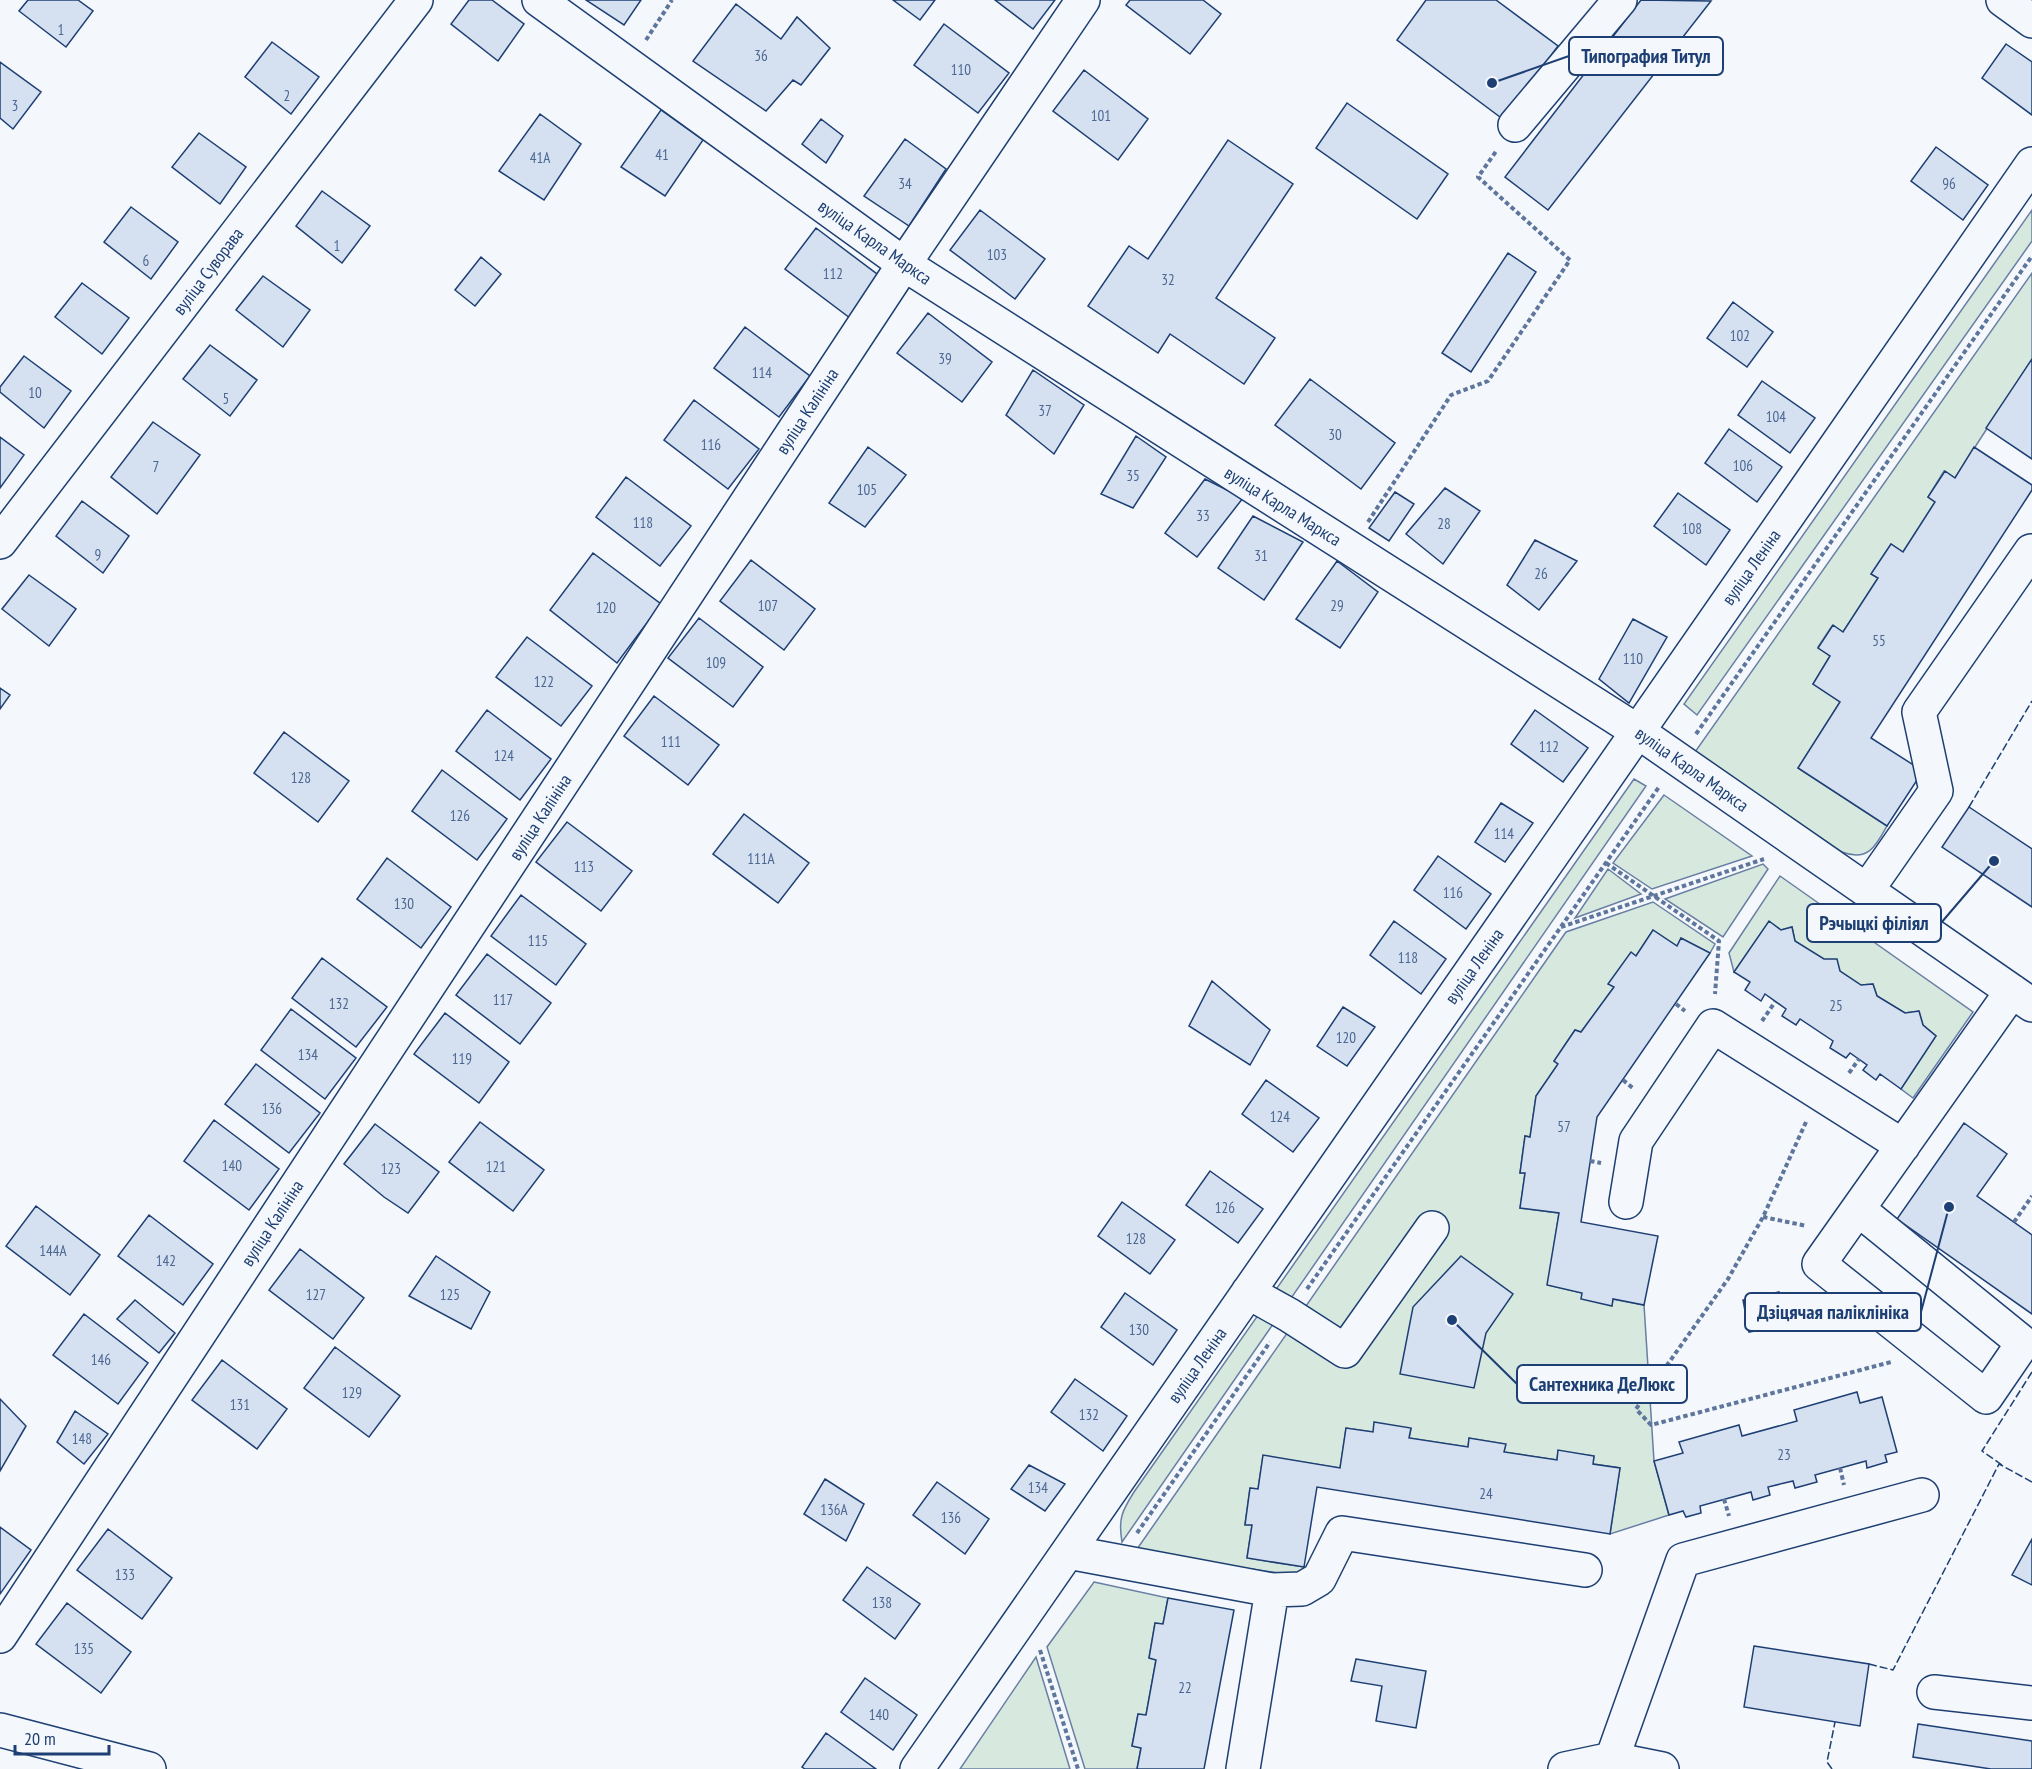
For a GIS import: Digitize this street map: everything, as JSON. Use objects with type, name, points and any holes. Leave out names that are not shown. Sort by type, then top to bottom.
[{"type":"street","name":"вуліца Суворава","points":[[0,542],[416,0]]},
{"type":"street","name":"вуліца Карла Маркса","points":[[539,0],[904,264],[1637,731],[2022,998]]},
{"type":"street","name":"вуліца Калініна","points":[[0,1636],[904,264],[1083,0]]},
{"type":"street","points":[[1515,125],[1620,0]]},
{"type":"street","points":[[2003,0],[2032,21]]},
{"type":"street","name":"вуліца Леніна","points":[[917,1769],[2032,164]]},
{"type":"street","points":[[1867,890],[1936,791],[1919,712],[2031,551]]},
{"type":"street","points":[[1850,1221],[2023,1343],[1986,1398],[1819,1264],[1903,1146],[2022,998]]},
{"type":"street","points":[[1626,1202],[1636,1141],[1713,1026],[1903,1146]]},
{"type":"street","points":[[1248,1292],[1345,1351],[1432,1228]]},
{"type":"street","points":[[1612,1759],[1683,1560],[1922,1495]]},
{"type":"street","points":[[1068,1552],[1272,1590],[1302,1589],[1319,1579],[1342,1533],[1585,1570]]},
{"type":"street","points":[[1244,1769],[1272,1590]]},
{"type":"street","points":[[1934,1692],[2032,1703]]},
{"type":"street","points":[[0,1730],[149,1769]]},
{"type":"street","points":[[1565,1769],[1612,1759],[1662,1769]]},
{"type":"path","points":[[629,65],[672,0]]},
{"type":"path","points":[[1351,548],[1451,395],[1488,381],[1570,260],[1478,177],[1515,125]]},
{"type":"path","points":[[1117,1562],[2032,256]]},
{"type":"path","points":[[1560,928],[1769,857]]},
{"type":"path","points":[[1606,863],[1719,941],[1713,1026]]},
{"type":"path","points":[[1819,1093],[1763,1217],[1728,1279],[1636,1409],[1651,1425],[1930,1352]]},
{"type":"path","points":[[2014,1222],[2032,1196]]},
{"type":"path","points":[[1763,1217],[1850,1221]]},
{"type":"path","points":[[1031,1654],[1038,1644],[1077,1769]]},
{"type":"shaded area","points":[[2032,210],[2032,241],[1697,715],[1684,704]]},
{"type":"shaded area","points":[[2032,273],[2032,359],[1955,478],[1944,471],[1928,497],[1935,502],[1903,552],[1891,544],[1871,574],[1878,578],[1843,632],[1832,626],[1818,647],[1830,656],[1813,684],[1840,702],[1798,768],[1887,826],[1875,846],[1865,853],[1851,855],[1842,852],[1695,752]]},
{"type":"shaded area","points":[[1634,779],[1646,786],[1122,1542],[1120,1527],[1122,1516],[1134,1492]]},
{"type":"shaded area","points":[[1664,795],[1752,856],[1652,889],[1613,863]]},
{"type":"shaded area","points":[[1763,864],[1768,869],[1723,937],[1665,899]]},
{"type":"shaded area","points":[[1608,869],[1641,894],[1575,918]]},
{"type":"shaded area","points":[[1780,876],[1973,1012],[1913,1098],[1901,1089],[1936,1036],[1923,1025],[1919,1011],[1905,1013],[1877,996],[1873,984],[1861,985],[1795,941],[1792,927],[1781,930],[1769,922],[1734,972],[1729,953]]},
{"type":"shaded area","points":[[1653,902],[1715,944],[1710,953],[1681,938],[1677,946],[1653,930],[1636,956],[1631,953],[1614,987],[1581,1032],[1575,1030],[1554,1061],[1558,1064],[1536,1096],[1530,1137],[1525,1136],[1520,1173],[1525,1173],[1520,1208],[1559,1213],[1548,1285],[1582,1293],[1612,1305],[1613,1299],[1644,1305],[1654,1461],[1669,1515],[1610,1534],[1620,1468],[1593,1464],[1594,1456],[1558,1451],[1557,1460],[1504,1452],[1505,1444],[1469,1438],[1468,1447],[1409,1438],[1411,1429],[1373,1432],[1346,1428],[1340,1468],[1263,1456],[1258,1489],[1250,1488],[1245,1524],[1252,1525],[1247,1558],[1304,1567],[1299,1576],[1135,1552],[1566,932]]},
{"type":"shaded area","points":[[1094,1582],[1168,1598],[1163,1624],[1155,1623],[1149,1658],[1156,1660],[1146,1715],[1138,1714],[1132,1746],[1141,1748],[1137,1769],[1085,1769],[1047,1647]]},
{"type":"shaded area","points":[[1036,1657],[1070,1769],[960,1769]]},
{"type":"building","points":[[28,0],[78,0],[93,11],[66,47],[19,11]]},
{"type":"building","points":[[469,0],[492,0],[524,24],[498,61],[451,24]]},
{"type":"building","points":[[586,0],[641,0],[624,25]]},
{"type":"building","points":[[893,0],[935,0],[920,20]]},
{"type":"building","points":[[995,0],[1055,0],[1033,29]]},
{"type":"building","points":[[1130,0],[1203,0],[1221,14],[1190,54],[1126,5]]},
{"type":"building","points":[[1426,0],[1496,0],[1558,46],[1504,120],[1397,40]]},
{"type":"building","points":[[1641,0],[1711,1],[1548,210],[1505,177]]},
{"type":"building","points":[[736,4],[781,39],[797,17],[830,48],[801,85],[793,80],[766,111],[693,61]]},
{"type":"building","points":[[944,24],[1009,73],[978,113],[914,65]]},
{"type":"building","points":[[272,42],[319,77],[291,114],[245,77]]},
{"type":"building","points":[[2006,44],[2032,62],[2032,115],[1982,78]]},
{"type":"building","points":[[0,62],[41,92],[13,129],[0,118]]},
{"type":"building","points":[[1084,70],[1148,119],[1118,160],[1053,111]]},
{"type":"building","points":[[1347,103],[1448,174],[1417,219],[1316,148]]},
{"type":"building","points":[[661,110],[703,140],[665,196],[621,167]]},
{"type":"building","points":[[540,114],[581,144],[544,200],[499,171]]},
{"type":"building","points":[[821,119],[843,136],[826,163],[802,144]]},
{"type":"building","points":[[199,133],[246,167],[220,204],[172,167]]},
{"type":"building","points":[[905,139],[946,169],[909,226],[864,196]]},
{"type":"building","points":[[1228,140],[1293,184],[1216,298],[1275,338],[1244,384],[1170,334],[1158,353],[1088,306],[1129,246],[1148,259]]},
{"type":"building","points":[[1936,147],[1988,185],[1963,220],[1911,181]]},
{"type":"building","points":[[322,191],[370,226],[342,263],[296,226]]},
{"type":"building","points":[[131,207],[178,242],[151,279],[104,242]]},
{"type":"building","points":[[980,210],[1045,259],[1015,299],[950,250]]},
{"type":"building","points":[[816,228],[881,277],[850,318],[785,269]]},
{"type":"building","points":[[1508,253],[1536,272],[1471,372],[1442,353]]},
{"type":"building","points":[[481,257],[501,274],[475,306],[455,290]]},
{"type":"building","points":[[263,276],[310,310],[283,347],[236,310]]},
{"type":"building","points":[[82,283],[129,318],[102,354],[55,317]]},
{"type":"building","points":[[1733,302],[1773,332],[1747,367],[1707,338]]},
{"type":"building","points":[[928,313],[992,362],[962,402],[897,353]]},
{"type":"building","points":[[745,327],[810,376],[779,417],[714,368]]},
{"type":"building","points":[[210,345],[257,380],[230,416],[183,379]]},
{"type":"building","points":[[24,356],[71,391],[44,428],[0,392],[0,387]]},
{"type":"building","points":[[2032,359],[2032,459],[1986,428]]},
{"type":"building","points":[[1033,370],[1084,405],[1054,454],[1006,415]]},
{"type":"building","points":[[1310,379],[1395,443],[1361,489],[1275,425]]},
{"type":"building","points":[[1762,381],[1815,418],[1790,453],[1738,415]]},
{"type":"building","points":[[694,400],[759,449],[728,489],[664,440]]},
{"type":"building","points":[[153,422],[200,455],[157,514],[111,477]]},
{"type":"building","points":[[1729,429],[1782,467],[1757,502],[1705,463]]},
{"type":"building","points":[[1136,436],[1166,457],[1133,508],[1101,494]]},
{"type":"building","points":[[0,437],[24,455],[0,488]]},
{"type":"building","points":[[868,447],[906,475],[865,527],[829,503]]},
{"type":"building","points":[[1974,447],[2032,485],[2032,490],[1871,738],[1923,771],[1887,826],[1798,768],[1840,702],[1813,684],[1830,656],[1818,648],[1833,625],[1843,632],[1878,578],[1871,574],[1891,544],[1903,552],[1935,502],[1928,497],[1945,471],[1955,478]]},
{"type":"building","points":[[626,477],[691,526],[660,566],[596,517]]},
{"type":"building","points":[[1205,479],[1243,498],[1197,557],[1165,533]]},
{"type":"building","points":[[1445,488],[1480,511],[1443,564],[1406,534]]},
{"type":"building","points":[[1395,492],[1414,504],[1389,541],[1369,528]]},
{"type":"building","points":[[1678,493],[1730,530],[1706,565],[1654,526]]},
{"type":"building","points":[[82,501],[129,536],[103,573],[56,536]]},
{"type":"building","points":[[1253,516],[1303,542],[1264,600],[1218,568]]},
{"type":"building","points":[[1535,540],[1577,561],[1539,610],[1507,585]]},
{"type":"building","points":[[593,553],[661,604],[617,663],[550,610]]},
{"type":"building","points":[[751,560],[815,609],[784,650],[720,601]]},
{"type":"building","points":[[1337,561],[1378,592],[1340,648],[1296,619]]},
{"type":"building","points":[[29,575],[76,609],[49,646],[2,609]]},
{"type":"building","points":[[699,618],[763,667],[733,707],[668,658]]},
{"type":"building","points":[[1633,619],[1667,637],[1629,703],[1599,679]]},
{"type":"building","points":[[527,637],[592,686],[561,726],[496,677]]},
{"type":"building","points":[[0,688],[10,695],[0,709]]},
{"type":"building","points":[[654,696],[719,745],[688,785],[624,736]]},
{"type":"building","points":[[487,710],[551,759],[520,800],[456,751]]},
{"type":"building","points":[[1535,710],[1588,748],[1563,782],[1511,744]]},
{"type":"building","points":[[284,732],[349,781],[318,822],[254,773]]},
{"type":"building","points":[[442,770],[507,819],[477,860],[412,811]]},
{"type":"building","points":[[1501,803],[1533,823],[1505,862],[1475,842]]},
{"type":"building","points":[[1969,807],[2032,849],[2032,907],[1942,847]]},
{"type":"building","points":[[744,814],[809,863],[778,903],[713,854]]},
{"type":"building","points":[[567,822],[632,871],[601,911],[536,862]]},
{"type":"building","points":[[1438,856],[1491,894],[1466,929],[1414,890]]},
{"type":"building","points":[[387,858],[451,907],[421,948],[357,899]]},
{"type":"building","points":[[521,895],[586,944],[556,985],[491,936]]},
{"type":"building","points":[[1394,921],[1446,959],[1421,994],[1370,955]]},
{"type":"building","points":[[1769,921],[1781,930],[1792,927],[1795,941],[1824,959],[1837,959],[1840,971],[1861,985],[1873,984],[1877,996],[1905,1013],[1919,1011],[1923,1025],[1936,1036],[1901,1089],[1880,1074],[1876,1080],[1863,1070],[1867,1065],[1850,1053],[1846,1058],[1830,1048],[1833,1041],[1800,1019],[1796,1025],[1782,1016],[1786,1009],[1765,994],[1761,1001],[1745,990],[1750,982],[1734,972]]},
{"type":"building","points":[[1653,930],[1677,946],[1681,938],[1710,953],[1597,1117],[1581,1222],[1658,1236],[1644,1305],[1613,1299],[1612,1306],[1581,1299],[1582,1293],[1547,1285],[1559,1213],[1520,1208],[1525,1173],[1520,1173],[1525,1136],[1530,1137],[1536,1096],[1558,1064],[1554,1061],[1575,1030],[1581,1032],[1614,987],[1608,984],[1631,952],[1636,956]]},
{"type":"building","points":[[487,954],[551,1003],[520,1044],[456,995]]},
{"type":"building","points":[[322,958],[387,1007],[356,1047],[292,998]]},
{"type":"building","points":[[1212,981],[1270,1030],[1250,1065],[1189,1026]]},
{"type":"building","points":[[1343,1007],[1375,1027],[1347,1066],[1317,1046]]},
{"type":"building","points":[[291,1009],[356,1058],[325,1099],[261,1050]]},
{"type":"building","points":[[445,1013],[509,1062],[479,1103],[414,1054]]},
{"type":"building","points":[[256,1064],[320,1113],[289,1153],[225,1104]]},
{"type":"building","points":[[1266,1080],[1319,1118],[1293,1152],[1242,1114]]},
{"type":"building","points":[[214,1120],[279,1169],[249,1210],[184,1161]]},
{"type":"building","points":[[480,1122],[544,1170],[513,1211],[449,1162]]},
{"type":"building","points":[[1964,1123],[2007,1154],[1977,1196],[2032,1235],[2032,1314],[1897,1219]]},
{"type":"building","points":[[375,1124],[439,1172],[408,1213],[384,1197],[344,1164]]},
{"type":"building","points":[[1210,1171],[1263,1209],[1238,1243],[1186,1205]]},
{"type":"building","points":[[1122,1202],[1175,1240],[1150,1274],[1098,1236]]},
{"type":"building","points":[[36,1206],[100,1255],[70,1295],[6,1246]]},
{"type":"building","points":[[149,1215],[213,1264],[183,1305],[118,1256]]},
{"type":"building","points":[[300,1249],[364,1298],[333,1339],[269,1290]]},
{"type":"building","points":[[436,1256],[490,1292],[471,1329],[409,1296]]},
{"type":"building","points":[[1461,1256],[1513,1294],[1486,1333],[1474,1388],[1400,1374],[1413,1307]]},
{"type":"building","points":[[1779,1292],[1785,1325],[1749,1332],[1743,1300]]},
{"type":"building","points":[[1125,1293],[1177,1330],[1153,1365],[1101,1327]]},
{"type":"building","points":[[135,1300],[175,1333],[159,1353],[117,1319]]},
{"type":"building","points":[[84,1314],[148,1363],[118,1404],[53,1355]]},
{"type":"building","points":[[335,1347],[400,1396],[369,1437],[304,1388]]},
{"type":"building","points":[[222,1360],[287,1409],[257,1449],[192,1400]]},
{"type":"building","points":[[1075,1379],[1127,1416],[1103,1451],[1051,1412]]},
{"type":"building","points":[[1857,1392],[1860,1403],[1882,1397],[1897,1452],[1885,1455],[1887,1462],[1867,1468],[1866,1461],[1815,1475],[1817,1482],[1795,1488],[1793,1481],[1768,1487],[1770,1495],[1753,1500],[1751,1492],[1700,1506],[1701,1513],[1686,1517],[1683,1511],[1669,1515],[1654,1461],[1683,1453],[1679,1442],[1739,1425],[1742,1436],[1797,1421],[1794,1410]]},
{"type":"building","points":[[0,1399],[26,1426],[0,1471]]},
{"type":"building","points":[[75,1411],[108,1434],[84,1464],[57,1442]]},
{"type":"building","points":[[1374,1422],[1411,1428],[1409,1438],[1468,1447],[1469,1438],[1506,1444],[1504,1452],[1557,1460],[1558,1450],[1594,1456],[1593,1464],[1620,1468],[1610,1534],[1317,1487],[1304,1567],[1247,1558],[1252,1525],[1245,1525],[1250,1488],[1258,1489],[1263,1455],[1340,1468],[1346,1428],[1373,1432]]},
{"type":"building","points":[[1029,1465],[1065,1484],[1045,1511],[1011,1489]]},
{"type":"building","points":[[825,1479],[864,1504],[846,1541],[804,1514]]},
{"type":"building","points":[[937,1482],[989,1519],[965,1554],[913,1515]]},
{"type":"building","points":[[0,1527],[31,1550],[0,1594]]},
{"type":"building","points":[[108,1529],[172,1578],[142,1619],[77,1570]]},
{"type":"building","points":[[2032,1539],[2032,1585],[2012,1575]]},
{"type":"building","points":[[867,1567],[920,1604],[895,1639],[843,1600]]},
{"type":"building","points":[[1168,1598],[1234,1610],[1204,1769],[1137,1769],[1141,1748],[1132,1746],[1138,1714],[1146,1715],[1156,1660],[1149,1658],[1155,1623],[1163,1624]]},
{"type":"building","points":[[67,1603],[131,1652],[101,1693],[36,1644]]},
{"type":"building","points":[[1754,1646],[1869,1664],[1860,1726],[1744,1707]]},
{"type":"building","points":[[1356,1659],[1426,1671],[1416,1728],[1376,1721],[1382,1686],[1351,1681]]},
{"type":"building","points":[[865,1678],[917,1715],[893,1750],[841,1712]]},
{"type":"building","points":[[1918,1724],[2032,1741],[2032,1769],[1991,1769],[1913,1757]]},
{"type":"building","points":[[826,1733],[876,1769],[805,1769],[802,1767]]},
{"type":"fence","points":[[1969,807],[2032,701]]},
{"type":"fence","points":[[2002,1465],[1982,1451],[2032,1372]]},
{"type":"fence","points":[[1869,1664],[1893,1670],[1999,1464],[2032,1482]]},
{"type":"fence","points":[[1832,1769],[1827,1762],[1835,1722]]},
{"type":"place","name":"Типография Титул","points":[[1492,83]]},
{"type":"place","name":"Рэчыцкі філіял","points":[[1994,861]]},
{"type":"place","name":"Дзіцячая паліклініка","points":[[1949,1207]]},
{"type":"place","name":"Сантехника ДеЛюкс","points":[[1452,1320]]}]
